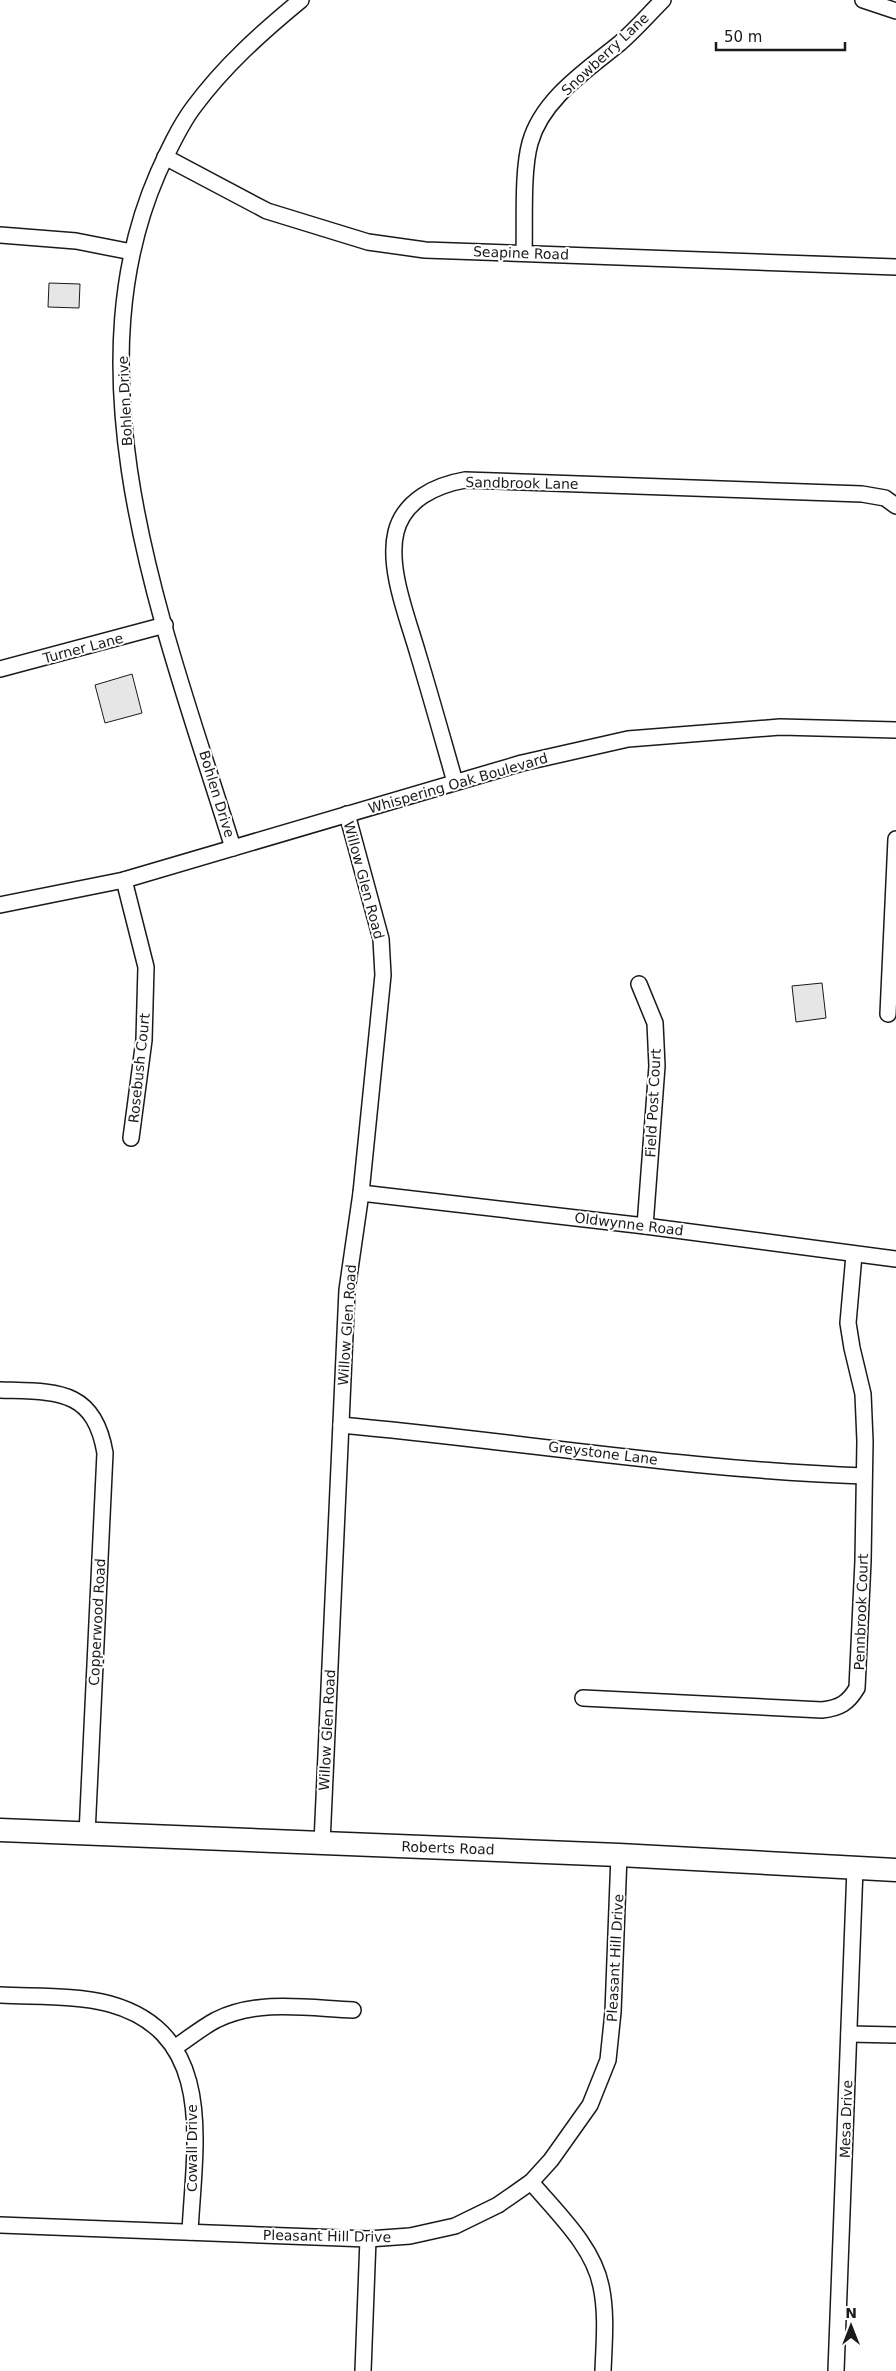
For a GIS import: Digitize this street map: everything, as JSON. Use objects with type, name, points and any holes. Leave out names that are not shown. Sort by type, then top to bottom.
[{"type":"main road","name":"Roberts Road","points":[[0,1830],[619,1855],[896,1870]]},
{"type":"street","name":"Bohlen Drive","points":[[233,848],[165,625],[131,489],[122,410],[122,340],[132,252],[144,205],[165,157],[192,110],[230,62],[301,0]]},
{"type":"street","name":"Snowberry Lane","points":[[524,253],[528,153],[539,121],[571,82],[622,41],[663,0]]},
{"type":"street","points":[[863,0],[896,11]]},
{"type":"street","name":"Seapine Road","points":[[165,157],[267,211],[368,242],[425,250],[896,267]]},
{"type":"street","points":[[0,235],[76,241],[132,252]]},
{"type":"street","name":"Sandbrook Lane","points":[[455,782],[398,584],[393,548],[397,530],[405,514],[431,490],[446,483],[465,480],[862,494],[885,498],[896,506]]},
{"type":"street","name":"Turner Lane","points":[[0,669],[165,625]]},
{"type":"street","name":"Whispering Oak Boulevard","points":[[0,905],[124,880],[522,763],[628,739],[780,727],[896,730]]},
{"type":"street","name":"Willow Glen Road","points":[[322,1843],[347,1290],[361,1193],[383,975],[381,940],[347,814]]},
{"type":"street","points":[[888,1014],[896,839]]},
{"type":"street","name":"Rosebush Court","points":[[124,880],[146,967],[144,1040],[131,1138]]},
{"type":"street","name":"Field Post Court","points":[[639,984],[654,1023],[657,1066],[645,1226]]},
{"type":"street","name":"Oldwynne Road","points":[[361,1193],[645,1226],[854,1255],[896,1259]]},
{"type":"street","name":"Pennbrook Court","points":[[583,1698],[822,1710],[836,1708],[849,1700],[857,1688],[859,1673],[864,1476],[863,1394],[848,1323],[854,1255]]},
{"type":"street","name":"Copperwood Road","points":[[0,1390],[48,1392],[72,1398],[91,1413],[101,1432],[105,1454],[87,1834]]},
{"type":"street","name":"Greystone Lane","points":[[341,1425],[460,1436],[656,1460],[783,1473],[864,1476]]},
{"type":"street","name":"Pleasant Hill Drive","points":[[0,2225],[368,2239],[410,2236],[455,2226],[498,2205],[531,2182],[551,2160],[590,2105],[608,2060],[613,2012],[619,1855]]},
{"type":"street","name":"Mesa Drive","points":[[836,2371],[855,1868]]},
{"type":"street","name":"Cowall Drive","points":[[0,1995],[85,1999],[110,2004],[142,2018],[157,2029],[174,2048],[183,2062],[190,2081],[195,2118],[190,2232]]},
{"type":"street","points":[[174,2048],[216,2020],[236,2012],[277,2007],[353,2010]]},
{"type":"street","points":[[849,2034],[896,2035]]},
{"type":"street","points":[[531,2182],[572,2230],[595,2266],[604,2307],[603,2371]]},
{"type":"street","points":[[363,2371],[368,2239]]},
{"type":"building","points":[[49,283],[80,284],[79,308],[48,307]]},
{"type":"building","points":[[132,674],[142,713],[105,723],[95,685]]},
{"type":"building","points":[[822,983],[826,1018],[796,1022],[792,986]]}]
